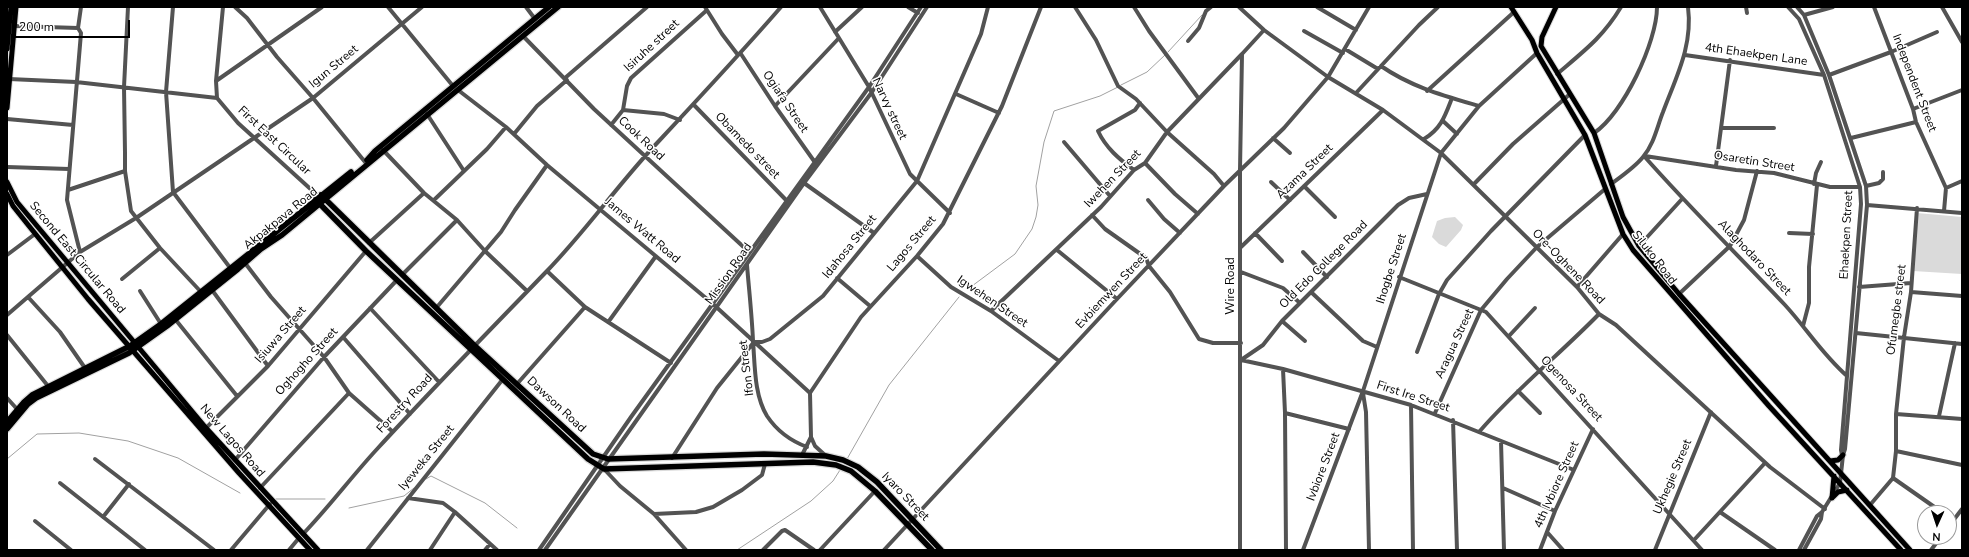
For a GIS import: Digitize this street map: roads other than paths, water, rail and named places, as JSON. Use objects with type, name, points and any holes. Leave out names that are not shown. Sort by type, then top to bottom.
[{"type":"highway","name":"Akpakpava Road","points":[[7,429],[28,404],[36,398],[112,362],[175,319],[250,258],[282,235],[319,198],[383,150],[427,114],[549,7]]},
{"type":"highway","name":"Akpakpava Road","points":[[7,422],[17,409],[32,395],[85,368],[135,346],[365,162],[375,151],[558,7]]},
{"type":"highway","name":"Dawson Road","points":[[319,198],[403,274],[503,379],[589,460],[598,466],[604,469],[813,462],[836,465],[847,469]]},
{"type":"highway","name":"Dawson Road","points":[[319,198],[366,251],[397,280],[472,347],[517,384],[593,454],[605,459]]},
{"type":"highway","points":[[605,459],[802,455],[826,456]]},
{"type":"highway","name":"Iyaro Street","points":[[826,456],[851,462],[877,482],[932,550]]},
{"type":"highway","name":"Iyaro Street","points":[[847,469],[875,491],[941,550]]},
{"type":"main road","points":[[7,49],[11,7]]},
{"type":"main road","points":[[7,108],[16,7]]},
{"type":"main road","name":"Siluko Road","points":[[1556,7],[1542,37],[1541,46],[1594,134],[1611,184],[1631,234],[1639,246],[1679,294],[1910,550]]},
{"type":"main road","name":"Siluko Road","points":[[1513,9],[1532,40],[1537,53],[1563,99],[1585,135],[1623,234],[1633,250],[1769,406],[1901,550]]},
{"type":"main road","name":"Second East Circular Road","points":[[7,182],[17,202],[135,346]]},
{"type":"main road","name":"Second East Circular Road","points":[[7,194],[13,206],[62,267],[135,346]]},
{"type":"main road","points":[[29,226],[34,223]]},
{"type":"main road","name":"New Lagos Road","points":[[135,346],[260,488],[271,503]]},
{"type":"main road","name":"New Lagos Road","points":[[135,346],[271,503],[301,536],[318,550]]},
{"type":"main road","points":[[1769,406],[1775,401]]},
{"type":"main road","points":[[1830,461],[1838,460],[1843,455]]},
{"type":"main road","points":[[1832,498],[1834,476]]},
{"type":"main road","points":[[1832,498],[1838,492],[1847,490]]},
{"type":"main road","name":"New Lagos Road","points":[[301,536],[310,550]]},
{"type":"street","points":[[80,252],[67,200],[81,33],[78,28],[81,7]]},
{"type":"street","points":[[128,7],[124,87],[125,171],[131,211],[160,248],[202,293]]},
{"type":"street","points":[[173,7],[166,92],[173,192],[231,269]]},
{"type":"street","points":[[9,79],[76,82],[217,98],[216,82],[223,7]]},
{"type":"street","points":[[235,7],[247,18],[365,162]]},
{"type":"street","points":[[216,82],[322,7]]},
{"type":"street","name":"James Watt Road","points":[[388,7],[456,88],[506,127],[546,165],[713,304],[810,393]]},
{"type":"street","name":"Igun Street","points":[[7,316],[80,252],[136,218],[313,98],[422,7]]},
{"type":"street","points":[[526,7],[535,19]]},
{"type":"street","points":[[514,134],[537,106],[647,7]]},
{"type":"street","name":"Forestry Road","points":[[289,550],[321,516],[348,481],[439,382],[547,271],[646,157],[781,7]]},
{"type":"street","name":"Narvy street","points":[[820,7],[872,92],[905,166],[917,181],[950,213]]},
{"type":"street","points":[[835,32],[862,7]]},
{"type":"street","points":[[908,7],[918,13]]},
{"type":"street","name":"Mission Road","points":[[545,550],[597,475],[604,469],[605,459],[670,364],[814,161],[869,87],[921,7]]},
{"type":"street","name":"Mission Road","points":[[539,550],[598,466],[605,459],[717,308],[804,183],[826,156],[851,118],[872,92],[927,7]]},
{"type":"street","name":"Idahosa Street","points":[[754,342],[762,342],[770,339],[817,302],[917,181],[981,34],[988,7]]},
{"type":"street","name":"Lagos Street","points":[[810,393],[861,317],[917,256],[950,213],[999,113],[1041,7]]},
{"type":"street","points":[[1075,7],[1096,40],[1118,86],[1136,99],[1167,132],[1214,174],[1224,186]]},
{"type":"street","points":[[1134,7],[1160,47],[1199,99]]},
{"type":"street","points":[[1188,41],[1199,28],[1206,11],[1211,7]]},
{"type":"street","name":"Ore-Oghene Road","points":[[1239,7],[1264,30],[1328,77],[1383,110],[1441,153],[1577,287],[1599,314],[1616,325],[1765,462],[1823,511]]},
{"type":"street","points":[[1317,7],[1356,30]]},
{"type":"street","name":"Evbiemwen Street","points":[[884,550],[1117,299],[1224,186],[1273,138],[1328,77],[1370,7]]},
{"type":"street","points":[[1356,93],[1419,25],[1438,7]]},
{"type":"street","points":[[1557,74],[1600,36],[1610,25],[1621,7]]},
{"type":"street","points":[[1594,134],[1609,120],[1646,56],[1654,34],[1657,18],[1657,7]]},
{"type":"street","points":[[1611,184],[1644,156],[1653,141],[1685,55],[1688,39],[1688,7]]},
{"type":"street","points":[[1746,7],[1747,13]]},
{"type":"street","name":"Ehaekpen Street","points":[[1788,7],[1799,19],[1826,75],[1860,187],[1861,204],[1841,450],[1843,455]]},
{"type":"street","name":"Ehaekpen Street","points":[[1797,7],[1804,15],[1851,138],[1866,186],[1867,205],[1856,333],[1845,449],[1840,483]]},
{"type":"street","points":[[1804,15],[1833,7]]},
{"type":"street","name":"Independent Street","points":[[1874,7],[1913,109],[1916,122],[1946,188]]},
{"type":"street","points":[[1948,7],[1943,8],[1962,42]]},
{"type":"street","name":"Ogiafa Street","points":[[706,8],[722,34],[739,54],[814,161]]},
{"type":"street","name":"Isiruhe street","points":[[623,110],[627,86],[631,78],[706,8]]},
{"type":"street","points":[[1427,91],[1513,9]]},
{"type":"street","points":[[14,26],[78,28]]},
{"type":"street","points":[[1242,54],[1264,30]]},
{"type":"street","points":[[1304,31],[1427,91],[1479,106]]},
{"type":"street","points":[[1826,75],[1891,52],[1937,32]]},
{"type":"street","name":"Cook Road","points":[[523,36],[611,124],[749,252]]},
{"type":"street","points":[[775,106],[839,38]]},
{"type":"street","points":[[1441,153],[1479,106],[1537,53]]},
{"type":"street","name":"Iwehen Street","points":[[991,311],[1057,250],[1134,170],[1145,163],[1167,132],[1242,54]]},
{"type":"street","name":"Wire Road","points":[[1240,550],[1240,170],[1242,54]]},
{"type":"street","name":"4th Ehaekpen Lane","points":[[1685,55],[1730,60],[1826,75]]},
{"type":"street","points":[[1716,166],[1730,60]]},
{"type":"street","points":[[1913,109],[1962,90]]},
{"type":"street","points":[[956,94],[999,113]]},
{"type":"street","points":[[1474,184],[1513,144],[1570,94]]},
{"type":"street","name":"First East Circular","points":[[217,98],[238,123],[255,137],[319,198]]},
{"type":"street","points":[[1424,139],[1434,133],[1443,120],[1452,98]]},
{"type":"street","points":[[1134,170],[1116,157],[1098,131],[1135,110],[1140,103]]},
{"type":"street","name":"Obamedo street","points":[[694,105],[786,200]]},
{"type":"street","points":[[611,124],[623,110],[664,114],[680,120]]},
{"type":"street","name":"Azama Street","points":[[1241,247],[1383,110]]},
{"type":"street","points":[[427,114],[464,171]]},
{"type":"street","points":[[7,119],[73,125]]},
{"type":"street","points":[[1443,120],[1457,134]]},
{"type":"street","points":[[1851,138],[1916,122]]},
{"type":"street","points":[[434,200],[487,149],[506,127]]},
{"type":"street","points":[[1722,128],[1774,128]]},
{"type":"street","points":[[1417,352],[1439,294],[1447,280],[1491,231],[1585,135]]},
{"type":"street","points":[[1273,138],[1290,153]]},
{"type":"street","points":[[1064,142],[1110,196]]},
{"type":"street","points":[[383,150],[424,193],[456,220],[485,251],[527,290]]},
{"type":"street","name":"Ihogbe Street","points":[[1363,391],[1399,277],[1441,153]]},
{"type":"street","name":"Osaretin Street","points":[[1644,156],[1774,173],[1816,185],[1830,187],[1860,187]]},
{"type":"street","name":"Alaghodaro Street","points":[[1644,156],[1682,199],[1730,246],[1803,326],[1829,361],[1847,376]]},
{"type":"street","points":[[1803,326],[1809,303],[1809,267],[1813,234],[1816,173],[1821,162]]},
{"type":"street","points":[[1145,163],[1175,194],[1198,214]]},
{"type":"street","points":[[437,308],[501,232],[546,165]]},
{"type":"street","points":[[7,167],[69,169]]},
{"type":"street","points":[[68,190],[125,171]]},
{"type":"street","points":[[1679,294],[1730,246],[1744,220],[1757,171]]},
{"type":"street","points":[[1866,186],[1878,183],[1883,179],[1884,172]]},
{"type":"street","points":[[1944,211],[1946,188],[1962,181]]},
{"type":"street","points":[[1270,182],[1290,200]]},
{"type":"street","points":[[804,183],[874,233]]},
{"type":"street","points":[[1304,186],[1335,217]]},
{"type":"street","name":"Aragua Street","points":[[1435,413],[1482,310],[1507,279],[1537,248],[1606,188]]},
{"type":"street","points":[[369,243],[424,193]]},
{"type":"street","name":"Old Edo College Road","points":[[1241,360],[1263,345],[1282,320],[1398,205],[1409,198],[1427,194]]},
{"type":"street","points":[[1639,246],[1682,199]]},
{"type":"street","points":[[1148,200],[1164,219],[1180,233]]},
{"type":"street","points":[[1867,205],[1917,208],[1962,213]]},
{"type":"street","points":[[7,206],[13,206]]},
{"type":"street","name":"Ofumegbe street","points":[[1894,478],[1896,414],[1904,337],[1911,292],[1917,208]]},
{"type":"street","points":[[1092,215],[1105,229],[1143,254],[1148,261],[1149,266],[1170,292],[1199,339],[1213,343],[1241,343]]},
{"type":"street","points":[[403,274],[456,220]]},
{"type":"street","points":[[1255,233],[1282,261]]},
{"type":"street","points":[[1790,233],[1813,234]]},
{"type":"street","points":[[8,254],[35,234]]},
{"type":"street","points":[[1577,287],[1623,234]]},
{"type":"street","points":[[122,279],[160,248]]},
{"type":"street","points":[[1057,250],[1117,299]]},
{"type":"street","name":"Isiuwa Street","points":[[206,428],[268,366],[366,251]]},
{"type":"street","points":[[1303,252],[1327,277]]},
{"type":"street","points":[[609,322],[656,256]]},
{"type":"street","name":"Igwehen Street","points":[[917,256],[951,287],[991,311],[1059,361]]},
{"type":"street","points":[[245,263],[271,297],[324,357],[349,393],[393,432]]},
{"type":"street","name":"Ifon Street","points":[[747,264],[756,377],[766,415],[791,441],[807,447]]},
{"type":"street","points":[[547,271],[585,307],[670,364]]},
{"type":"street","points":[[1241,272],[1283,288],[1300,303]]},
{"type":"street","name":"Ogenosa Street","points":[[1399,277],[1486,312],[1702,550]]},
{"type":"street","points":[[837,278],[870,306]]},
{"type":"street","name":"Oghogho Street","points":[[235,460],[324,357],[397,280]]},
{"type":"street","points":[[1859,287],[1911,283]]},
{"type":"street","points":[[212,290],[268,366]]},
{"type":"street","points":[[140,291],[161,324]]},
{"type":"street","points":[[1311,292],[1363,340],[1377,347]]},
{"type":"street","points":[[1911,292],[1962,296]]},
{"type":"street","points":[[28,297],[60,332],[85,368]]},
{"type":"street","points":[[517,384],[585,307]]},
{"type":"street","points":[[370,308],[439,382]]},
{"type":"street","points":[[1508,336],[1535,308]]},
{"type":"street","points":[[1480,432],[1498,411],[1599,314]]},
{"type":"street","points":[[175,319],[237,396]]},
{"type":"street","points":[[1282,320],[1305,341]]},
{"type":"street","points":[[1856,333],[1962,344]]},
{"type":"street","points":[[7,335],[48,386]]},
{"type":"street","points":[[343,337],[410,414]]},
{"type":"street","points":[[672,458],[717,388],[754,342]]},
{"type":"street","points":[[1939,416],[1955,343]]},
{"type":"street","name":"First Ire Street","points":[[1241,360],[1283,369],[1411,405],[1453,420],[1574,470]]},
{"type":"street","points":[[1283,369],[1285,413],[1286,550]]},
{"type":"street","name":"Iyeweka Street","points":[[367,550],[503,379]]},
{"type":"street","points":[[1363,391],[1366,412],[1369,550]]},
{"type":"street","name":"Ivbiore Street","points":[[1303,550],[1363,391]]},
{"type":"street","points":[[1518,392],[1540,414]]},
{"type":"street","points":[[260,488],[349,393]]},
{"type":"street","points":[[810,393],[811,437],[815,446],[826,456]]},
{"type":"street","points":[[7,398],[17,409]]},
{"type":"street","points":[[1411,405],[1413,550]]},
{"type":"street","name":"Ukhegie Street","points":[[1655,550],[1711,412]]},
{"type":"street","points":[[1285,413],[1349,429]]},
{"type":"street","points":[[1896,414],[1939,416],[1962,419]]},
{"type":"street","points":[[1453,420],[1458,550]]},
{"type":"street","name":"4th Ivbiore Street","points":[[1540,550],[1555,511],[1593,429]]},
{"type":"street","points":[[802,455],[811,437]]},
{"type":"street","points":[[1501,441],[1504,550]]},
{"type":"street","points":[[1896,451],[1962,466]]},
{"type":"street","points":[[95,459],[214,550]]},
{"type":"street","points":[[1694,540],[1765,462]]},
{"type":"street","points":[[654,514],[696,512],[713,508],[742,490],[762,475],[765,464]]},
{"type":"street","points":[[604,469],[620,486],[654,514],[686,550]]},
{"type":"street","points":[[1870,505],[1894,478],[1932,505]]},
{"type":"street","points":[[60,483],[145,550]]},
{"type":"street","points":[[1799,550],[1817,516],[1823,511],[1840,483]]},
{"type":"street","points":[[103,517],[129,484]]},
{"type":"street","points":[[1503,488],[1555,511]]},
{"type":"street","points":[[820,550],[875,491]]},
{"type":"street","points":[[408,498],[443,503],[497,550]]},
{"type":"street","points":[[232,550],[271,503]]},
{"type":"street","points":[[1804,550],[1821,518],[1823,511]]},
{"type":"street","points":[[430,550],[455,512]]},
{"type":"street","points":[[1720,512],[1775,550]]},
{"type":"street","points":[[35,521],[71,550]]},
{"type":"street","points":[[763,550],[782,531],[785,530],[814,550]]},
{"type":"street","points":[[1547,532],[1563,550]]},
{"type":"street","points":[[485,550],[490,544]]},
{"type":"waterway","points":[[1168,52],[1202,15]]},
{"type":"waterway","points":[[1121,85],[1147,72],[1165,55]]},
{"type":"waterway","points":[[972,286],[1015,254],[1032,229],[1038,205],[1036,186],[1044,142],[1054,111],[1100,96],[1118,87]]},
{"type":"waterway","points":[[847,459],[889,385],[959,297]]},
{"type":"waterway","points":[[7,459],[37,434],[79,433],[128,441],[178,458],[240,493]]},
{"type":"waterway","points":[[737,550],[811,501],[833,481],[840,470]]},
{"type":"waterway","points":[[426,479],[431,476],[485,503],[517,528]]},
{"type":"waterway","points":[[349,508],[404,496],[414,488]]},
{"type":"waterway","points":[[276,499],[325,499]]}]
